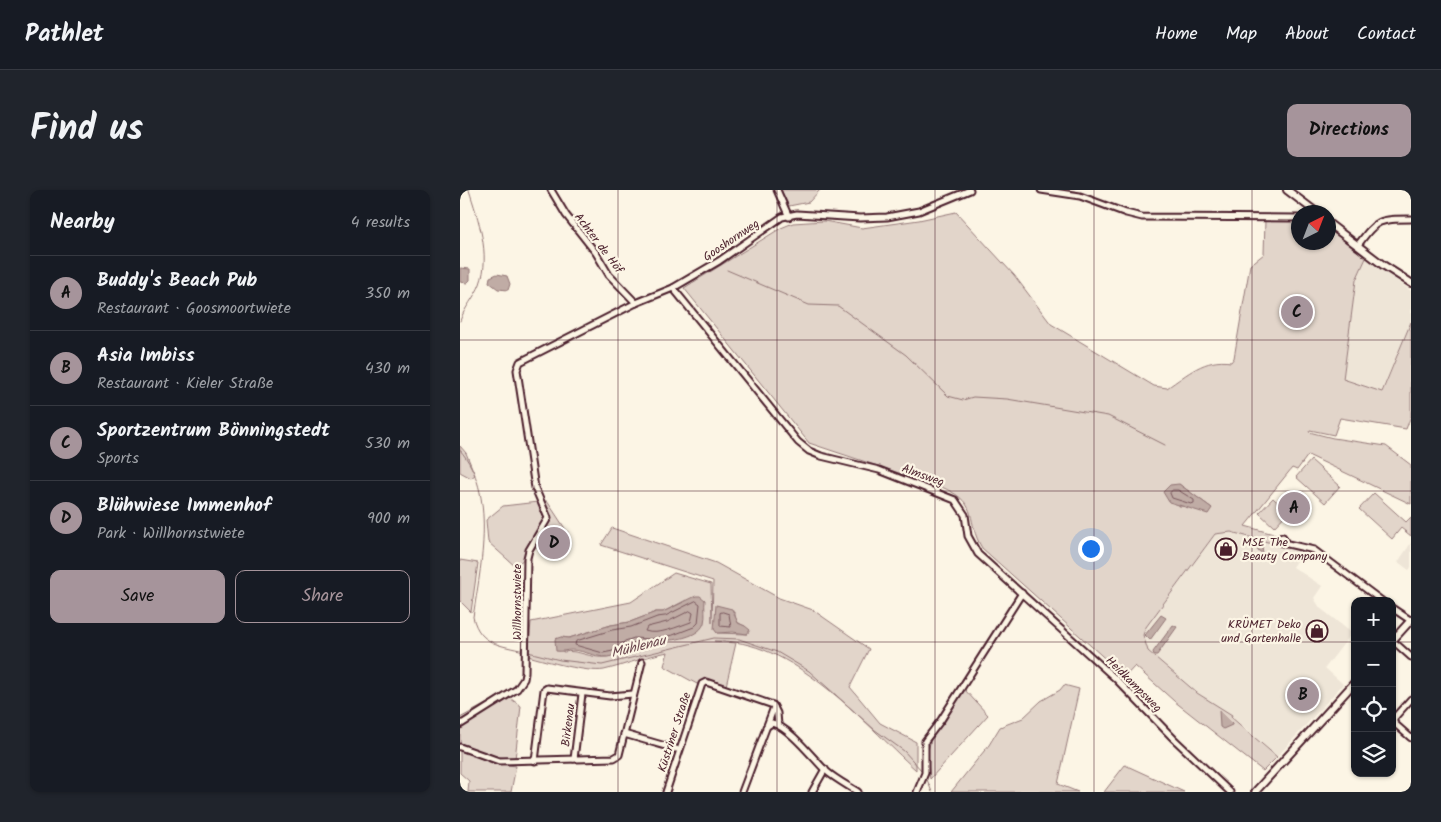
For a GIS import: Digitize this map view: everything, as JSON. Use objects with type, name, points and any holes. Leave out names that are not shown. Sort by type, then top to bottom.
[{"type":"main road","points":[[1287,190],[1307,205]]},
{"type":"main road","points":[[1336,229],[1411,283]]},
{"type":"main road","points":[[1396,636],[1411,620]]},
{"type":"main road","points":[[1255,792],[1351,686]]},
{"type":"street","name":"Achter de Höf","points":[[551,190],[566,215],[596,252],[609,275],[636,303]]},
{"type":"street","points":[[777,190],[789,216]]},
{"type":"street","name":"Gooshornweg","points":[[518,366],[636,303],[673,288],[719,261],[782,217],[806,214],[860,218],[887,217],[919,211],[970,190]]},
{"type":"street","points":[[1042,190],[1080,196],[1126,213],[1142,216],[1291,218]]},
{"type":"street","points":[[1357,244],[1370,228],[1380,220],[1411,219]]},
{"type":"street","name":"Almsweg","points":[[673,288],[798,442],[809,451],[821,456],[879,470],[955,500],[965,515],[972,545],[1022,593]]},
{"type":"street","name":"Willhornstwiete","points":[[460,725],[522,685],[524,680],[527,652],[527,558],[548,518],[535,488],[518,366]]},
{"type":"street","points":[[1286,544],[1314,550],[1377,597]]},
{"type":"street","points":[[917,792],[925,773],[925,741],[941,720],[1022,593]]},
{"type":"street","name":"Heidkampsweg","points":[[1022,593],[1117,680],[1174,739],[1230,792]]},
{"type":"street","points":[[1396,611],[1411,620]]},
{"type":"street","points":[[1394,642],[1411,658]]},
{"type":"street","points":[[460,747],[499,761],[614,758],[619,755],[642,662]]},
{"type":"street","name":"Küstriner Straße","points":[[666,792],[698,690],[702,684],[706,682],[774,707]]},
{"type":"street","points":[[535,761],[544,690],[547,688],[582,694],[610,696],[633,694]]},
{"type":"street","name":"Birkenau","points":[[574,759],[582,694]]},
{"type":"street","points":[[1411,700],[1394,718],[1394,723],[1411,738]]},
{"type":"street","points":[[774,707],[778,725]]},
{"type":"street","points":[[742,792],[774,707]]},
{"type":"street","points":[[766,727],[772,723],[778,725],[804,747],[825,770],[858,792]]},
{"type":"street","points":[[624,734],[676,749]]},
{"type":"street","points":[[812,792],[825,770]]},
{"type":"shaded area","points":[[781,190],[820,190],[809,202],[789,206]]},
{"type":"shaded area","points":[[956,212],[1014,275],[1051,324],[1154,386],[1167,388],[1197,368],[1213,362],[1231,362],[1234,358],[1250,265],[1264,254],[1265,220],[1291,219],[1291,250],[1336,250],[1336,234],[1366,258],[1356,280],[1343,379],[1382,392],[1411,322],[1411,416],[1406,429],[1340,418],[1334,435],[1310,430],[1309,432],[1333,438],[1386,446],[1411,465],[1411,504],[1308,455],[1297,470],[1292,468],[1245,526],[1277,535],[1275,544],[1231,532],[1215,534],[1146,627],[1143,635],[1148,651],[1197,693],[1232,715],[1231,717],[1277,757],[1263,771],[1174,701],[1135,666],[1121,681],[1108,669],[1111,664],[982,548],[977,538],[968,507],[956,494],[944,488],[809,443],[684,288],[781,228],[793,223],[824,221],[862,228],[919,220]],"holes":[[[1179,484],[1212,508],[1179,506]]]},
{"type":"shaded area","points":[[1366,258],[1411,291],[1411,322],[1381,392],[1343,379],[1356,280]]},
{"type":"shaded area","points":[[460,446],[466,453],[475,475],[471,478],[460,472]]},
{"type":"shaded area","points":[[1311,460],[1340,486],[1325,503],[1296,477]]},
{"type":"shaded area","points":[[1374,493],[1406,522],[1411,517],[1411,536],[1401,528],[1392,539],[1359,509]]},
{"type":"shaded area","points":[[1273,498],[1288,512],[1274,527],[1259,513]]},
{"type":"shaded area","points":[[547,501],[568,533],[536,545],[516,567],[488,542],[486,520],[503,506]]},
{"type":"shaded area","points":[[612,528],[716,563],[779,598],[813,610],[869,649],[850,687],[880,723],[916,742],[916,770],[824,686],[798,667],[771,653],[743,643],[714,641],[736,643],[726,686],[704,679],[697,684],[664,666],[668,652],[604,670],[588,670],[528,656],[531,622],[631,602],[674,573],[711,584],[712,623],[713,581],[601,545]],"holes":[[[686,600],[650,644],[634,645],[617,654],[606,657],[595,657],[569,651],[563,652],[561,637],[569,638],[611,625],[630,622],[656,612],[663,612]],[[735,612],[736,619],[745,626],[747,634],[717,633]]]},
{"type":"shaded area","points":[[1231,532],[1303,552],[1293,567],[1322,586],[1314,598],[1320,608],[1351,632],[1325,668],[1343,684],[1277,757],[1243,726],[1197,693],[1148,651],[1144,642],[1143,635],[1146,627],[1215,534]]},
{"type":"shaded area","points":[[1411,543],[1411,567],[1409,570],[1398,562]]},
{"type":"shaded area","points":[[460,560],[478,563],[471,612],[460,601]]},
{"type":"shaded area","points":[[1064,685],[1079,689],[1058,784],[1078,792],[951,792],[989,745],[1000,727],[1023,718],[1041,701],[1060,690]]},
{"type":"shaded area","points":[[964,689],[988,715],[930,779],[927,754],[931,740]]},
{"type":"shaded area","points":[[504,694],[521,706],[515,759],[492,756],[460,743],[460,718]]},
{"type":"shaded area","points":[[460,750],[492,763],[516,766],[511,792],[468,792],[469,781],[460,773]]},
{"type":"shaded area","points":[[1125,765],[1184,792],[1104,792]]},
{"type":"water","points":[[460,268],[470,269],[470,280],[467,283],[460,282]]},
{"type":"water","points":[[497,274],[507,276],[510,284],[508,290],[498,289],[489,282],[490,277]]},
{"type":"water","points":[[1179,484],[1212,508],[1208,514],[1169,502],[1163,492],[1170,485]]},
{"type":"water","points":[[1250,540],[1262,545],[1263,554],[1246,541]]},
{"type":"water","points":[[696,596],[700,596],[705,600],[704,623],[700,630],[684,638],[636,643],[616,655],[608,657],[576,650],[556,651],[555,639],[561,637],[569,638],[611,625],[630,622],[656,612],[663,612]]},
{"type":"water","points":[[716,605],[732,609],[738,623],[750,630],[747,634],[733,632],[717,633],[714,629]]},
{"type":"water","points":[[1161,615],[1166,618],[1150,640],[1145,635]]},
{"type":"water","points":[[1173,625],[1177,627],[1157,655],[1154,655],[1153,652]]},
{"type":"water","points":[[1219,710],[1232,725],[1223,729],[1220,727]]},
{"type":"waterway","name":"Mühlenau","points":[[460,321],[480,284],[484,261],[482,237],[469,190]]},
{"type":"waterway","points":[[727,270],[809,305],[838,306],[906,355],[948,396],[963,400],[973,397],[1007,399],[1108,416],[1165,445]]},
{"type":"waterway","name":"Mühlenau","points":[[460,450],[472,467],[479,487],[482,508],[482,553],[473,617],[476,626],[486,638],[499,645],[524,651]]},
{"type":"waterway","name":"Mühlenau","points":[[528,652],[560,660],[602,665],[714,638],[739,639],[777,652],[809,671],[875,730],[904,751],[922,771]]},
{"type":"waterway","name":"Mühlenau","points":[[926,777],[932,792]]},
{"type":"place","name":"Sportzentrum Bönningstedt","points":[[1297,312]]},
{"type":"place","name":"Buddy's Beach Pub","points":[[1294,508]]},
{"type":"place","name":"Blühwiese Immenhof","points":[[554,543]]},
{"type":"place","name":"MSE The Beauty Company","points":[[1226,549]]},
{"type":"place","name":"KRÜMET Deko und Gartenhalle","points":[[1317,631]]},
{"type":"place","name":"Asia Imbiss","points":[[1303,695]]}]
